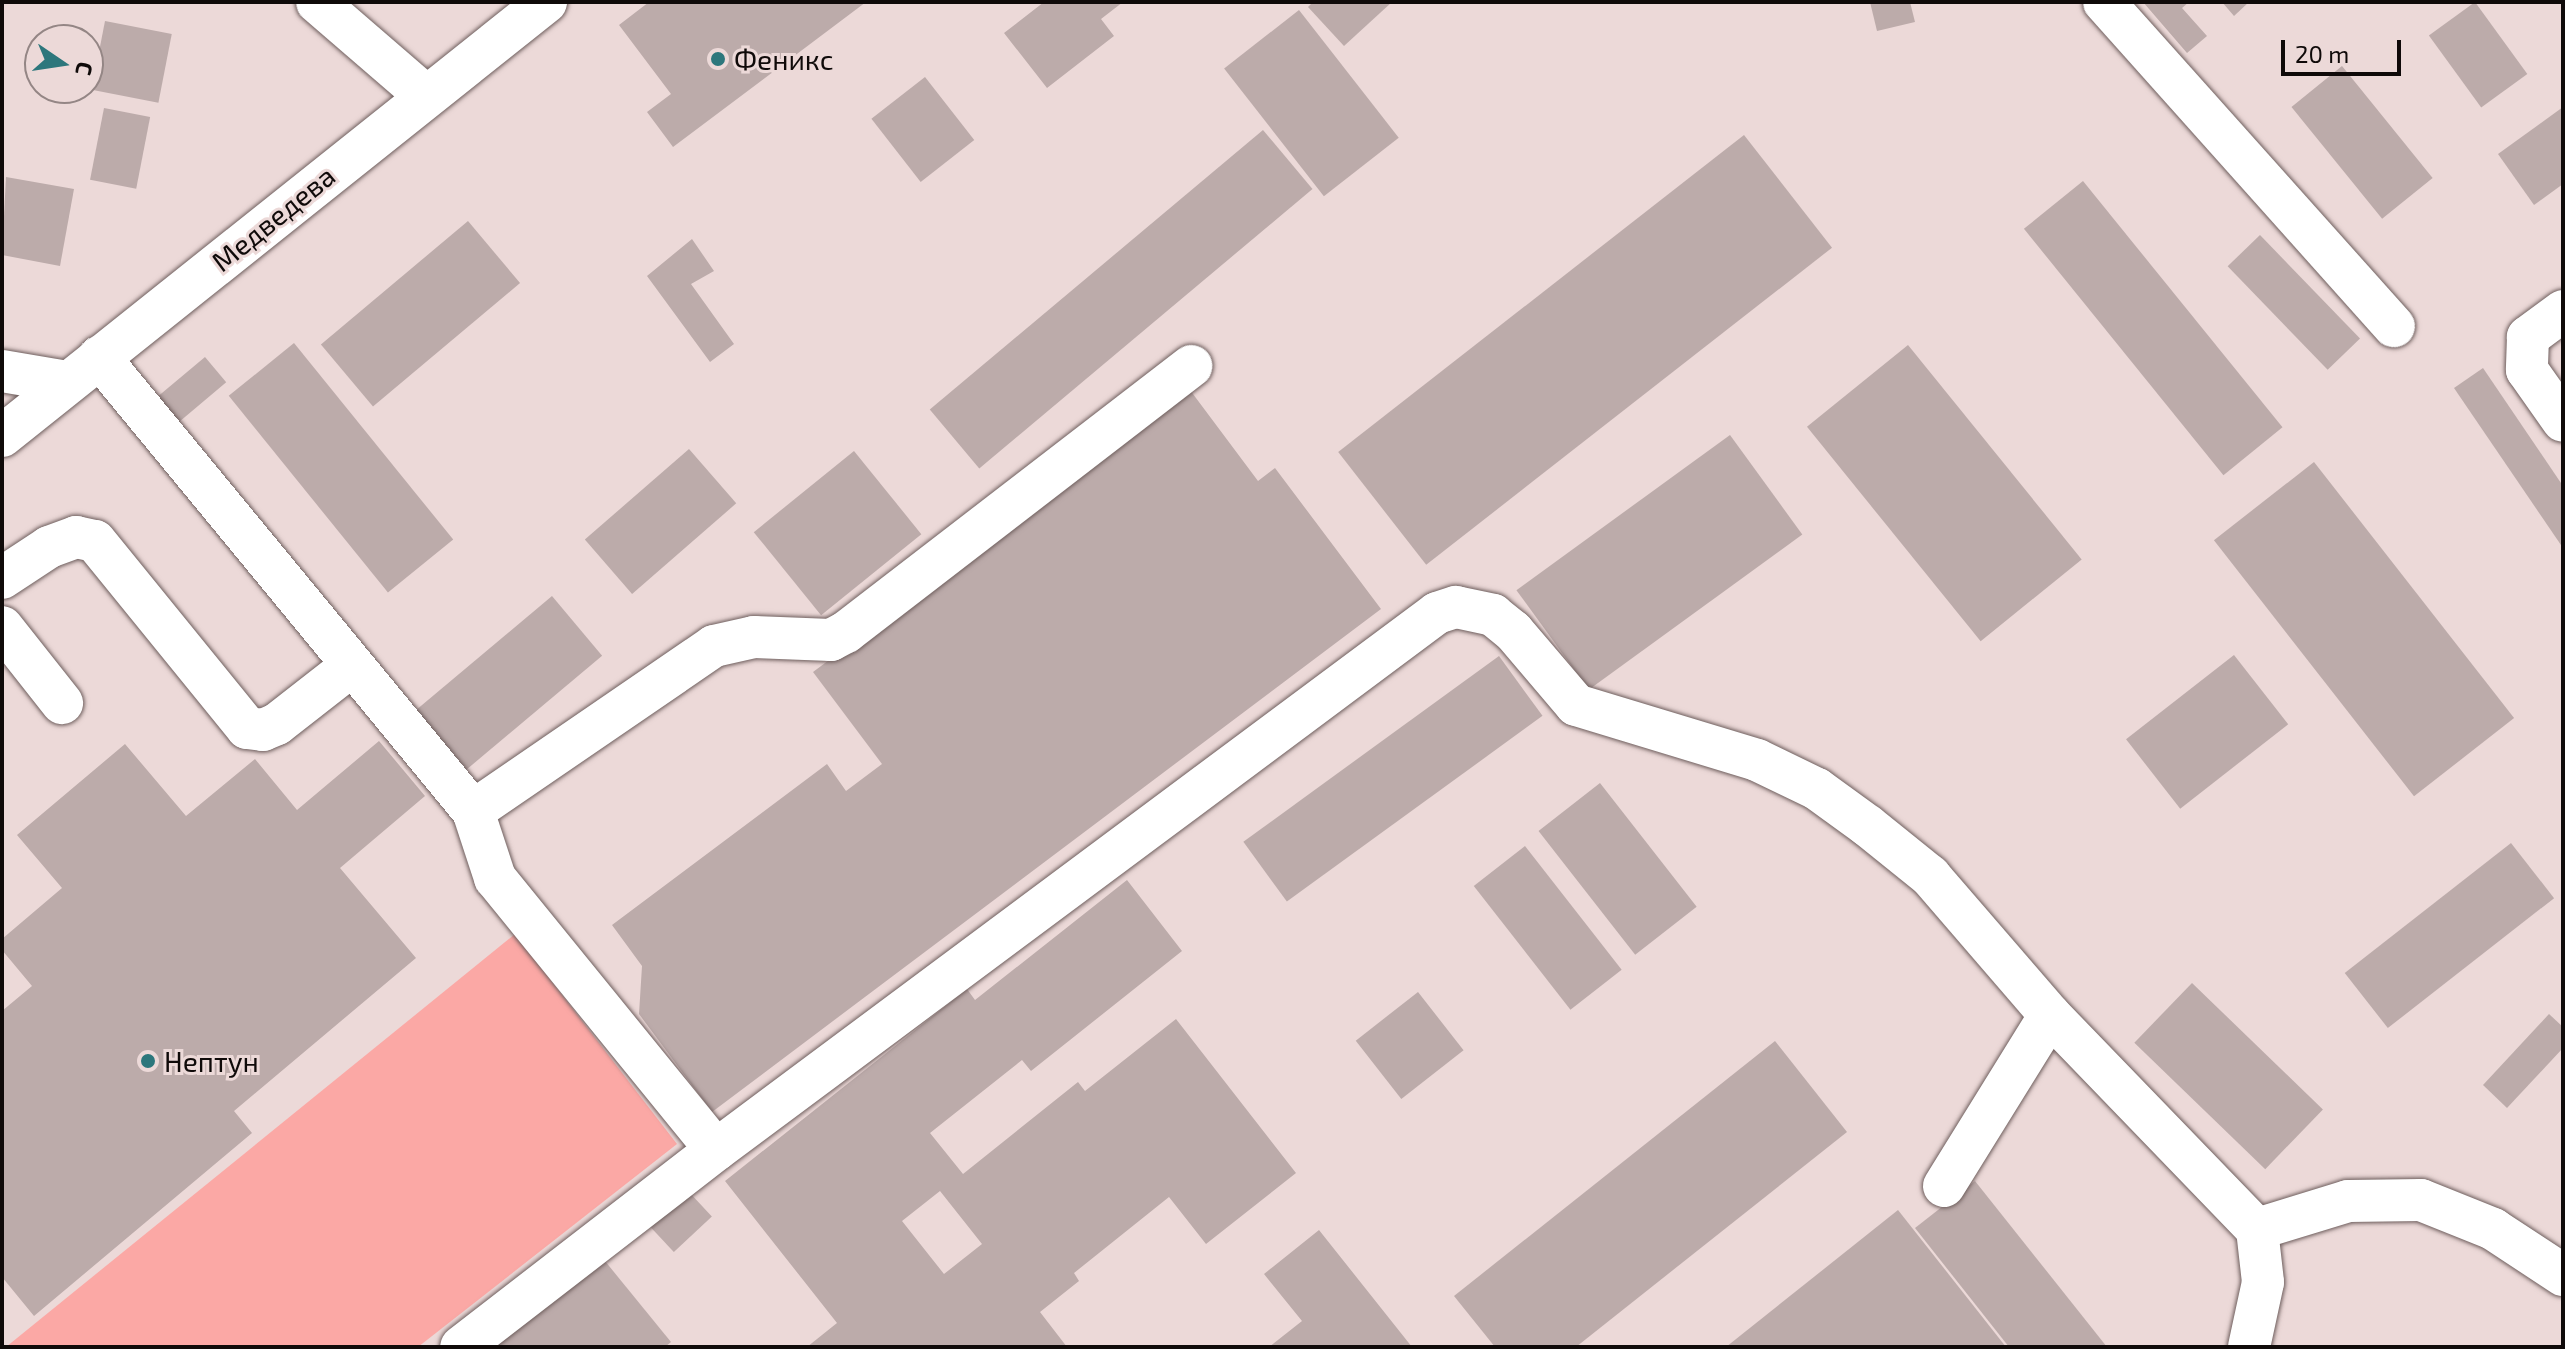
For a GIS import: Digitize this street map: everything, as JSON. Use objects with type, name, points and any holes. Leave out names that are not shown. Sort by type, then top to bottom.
[{"type":"street","points":[[317,2],[426,96]]},
{"type":"street","name":"Медведева","points":[[2,436],[546,2]]},
{"type":"street","points":[[2104,2],[2394,326]]},
{"type":"street","points":[[2555,315],[2528,337],[2527,370],[2563,421]]},
{"type":"street","points":[[473,811],[714,646],[754,637],[831,640],[846,632],[1192,366]]},
{"type":"street","points":[[2,371],[83,370],[350,667],[473,811],[495,878],[716,1150]]},
{"type":"street","points":[[2,578],[49,547],[76,537],[95,541],[247,728],[263,730],[277,724],[350,667]]},
{"type":"street","points":[[461,1347],[716,1150],[1437,613],[1456,607],[1493,615],[1513,631],[1576,705],[1744,756],[1817,789],[1930,876],[2050,1015],[2257,1229],[2263,1282],[2249,1347]]},
{"type":"street","points":[[2,627],[62,703]]},
{"type":"street","points":[[1944,1186],[2050,1015]]},
{"type":"street","points":[[2257,1229],[2348,1201],[2421,1200],[2493,1229],[2563,1275]]},
{"type":"shaded area","points":[[515,934],[677,1144],[418,1347],[6,1347]]},
{"type":"building","name":"Феникс","points":[[649,2],[866,2],[673,147],[647,112],[671,94],[619,25]]},
{"type":"building","points":[[1044,2],[1123,2],[1101,19],[1114,36],[1047,88],[1004,33]]},
{"type":"building","points":[[1313,2],[1392,2],[1344,46],[1308,7]]},
{"type":"building","points":[[1870,2],[1910,2],[1915,22],[1877,31]]},
{"type":"building","points":[[2143,2],[2189,2],[2182,8],[2207,36],[2187,53]]},
{"type":"building","points":[[2222,2],[2249,2],[2234,16]]},
{"type":"building","points":[[2475,2],[2527,74],[2481,108],[2429,36]]},
{"type":"building","points":[[1299,10],[1399,138],[1324,196],[1224,68]]},
{"type":"building","points":[[105,21],[172,34],[158,103],[104,92]]},
{"type":"building","points":[[2342,66],[2433,178],[2382,219],[2291,107]]},
{"type":"building","points":[[925,77],[974,140],[921,182],[871,119]]},
{"type":"building","points":[[2563,107],[2563,184],[2534,205],[2498,154]]},
{"type":"building","points":[[104,108],[150,117],[136,189],[90,180]]},
{"type":"building","points":[[1263,130],[1312,189],[979,469],[930,410]]},
{"type":"building","points":[[1744,135],[1832,248],[1426,565],[1338,452]]},
{"type":"building","points":[[6,177],[74,189],[60,266],[2,255]]},
{"type":"building","points":[[2083,181],[2282,427],[2223,475],[2024,229]]},
{"type":"building","points":[[468,221],[520,283],[373,406],[321,344]]},
{"type":"building","points":[[2260,235],[2360,339],[2328,370],[2228,266]]},
{"type":"building","points":[[692,239],[714,271],[691,284],[734,344],[710,362],[647,276]]},
{"type":"building","points":[[294,343],[453,540],[388,592],[229,396]]},
{"type":"building","points":[[1908,345],[2082,559],[1981,641],[1807,427]]},
{"type":"building","points":[[205,357],[226,382],[179,422],[158,397]]},
{"type":"building","points":[[2483,368],[2563,486],[2563,548],[2454,388]]},
{"type":"building","points":[[1190,390],[1258,481],[1275,468],[1381,609],[712,1112],[639,1014],[642,966],[612,925],[827,764],[846,791],[882,764],[813,672]]},
{"type":"building","points":[[1730,435],[1802,535],[1589,690],[1516,590]]},
{"type":"building","points":[[689,449],[736,503],[632,594],[585,540]]},
{"type":"building","points":[[854,451],[921,534],[821,615],[754,532]]},
{"type":"building","points":[[2314,462],[2514,718],[2414,796],[2214,540]]},
{"type":"building","points":[[552,596],[602,656],[467,770],[416,710]]},
{"type":"building","points":[[2234,655],[2288,724],[2180,809],[2126,739]]},
{"type":"building","points":[[1499,656],[1542,716],[1287,902],[1243,842]]},
{"type":"building","name":"Нептун","points":[[379,741],[425,796],[340,868],[416,958],[234,1111],[252,1133],[34,1316],[2,1277],[2,1011],[32,986],[2,950],[2,939],[62,888],[17,835],[125,744],[186,816],[255,759],[297,810]]},
{"type":"building","points":[[1600,783],[1697,907],[1635,955],[1539,831]]},
{"type":"building","points":[[2511,843],[2554,898],[2388,1028],[2345,973]]},
{"type":"building","points":[[1525,846],[1622,970],[1570,1010],[1474,886]]},
{"type":"building","points":[[1127,880],[1182,951],[1031,1071],[1022,1060],[930,1133],[963,1174],[1078,1082],[1085,1091],[1176,1019],[1296,1173],[1206,1244],[1169,1197],[1074,1273],[1079,1281],[1040,1312],[1067,1347],[807,1347],[837,1323],[725,1181],[967,989],[975,1000]],"holes":[[[940,1191],[982,1244],[944,1274],[902,1221]]]},
{"type":"building","points":[[2192,983],[2323,1109],[2265,1169],[2134,1043]]},
{"type":"building","points":[[1418,992],[1464,1050],[1401,1099],[1356,1041]]},
{"type":"building","points":[[2549,1014],[2563,1027],[2563,1048],[2507,1108],[2483,1085]]},
{"type":"building","points":[[1775,1041],[1847,1132],[1576,1347],[1495,1347],[1454,1296]]},
{"type":"building","points":[[1975,1181],[2107,1347],[2009,1347],[1915,1228]]},
{"type":"building","points":[[688,1191],[712,1217],[674,1252],[650,1226]]},
{"type":"building","points":[[1898,1210],[2006,1347],[1726,1347]]},
{"type":"building","points":[[1319,1230],[1412,1347],[1269,1347],[1302,1321],[1264,1274]]},
{"type":"building","points":[[596,1250],[671,1342],[665,1347],[477,1347]]},
{"type":"place","name":"Феникс","points":[[718,59]]},
{"type":"place","name":"Нептун","points":[[148,1061]]}]
